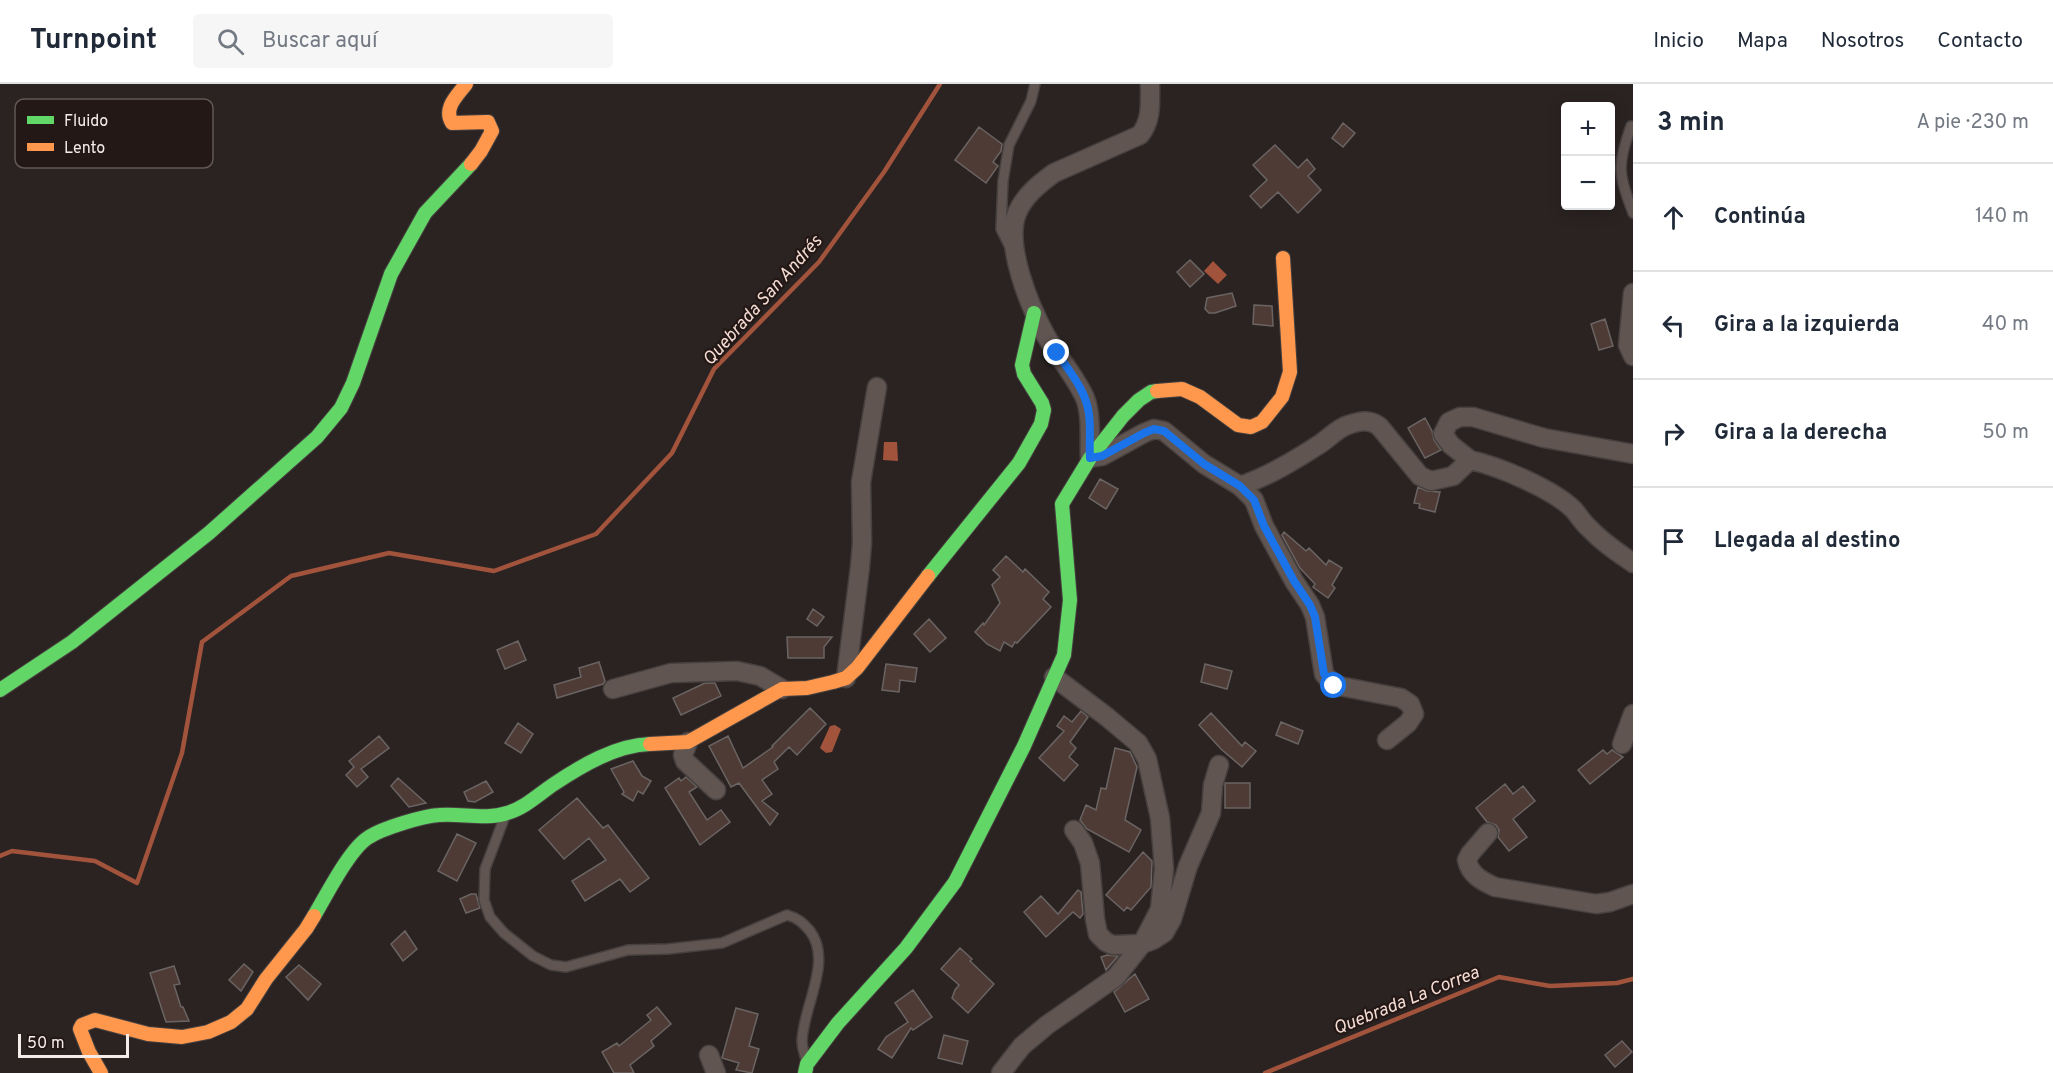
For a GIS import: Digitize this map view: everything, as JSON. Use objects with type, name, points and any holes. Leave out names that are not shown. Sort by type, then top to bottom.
[{"type":"street","points":[[0,690],[72,642],[209,533],[317,437],[341,408],[354,383],[391,274],[425,213],[481,152],[492,131],[488,122],[452,123],[449,120],[448,113],[454,100],[466,84]]},
{"type":"street","points":[[1090,458],[1089,415],[1086,401],[1034,313],[1016,260],[1013,224],[1017,211],[1028,195],[1054,174],[1140,135],[1147,127],[1149,119],[1150,84]]},
{"type":"street","points":[[806,1069],[838,1023],[906,948],[955,882],[1024,746],[1064,655],[1070,600],[1062,504],[1090,458],[1123,416],[1151,392],[1182,388],[1200,397],[1239,425],[1251,427],[1262,422],[1282,397],[1290,372],[1282,258]]},
{"type":"street","points":[[1633,292],[1628,345],[1633,356]]},
{"type":"street","points":[[101,1073],[83,1039],[80,1029],[82,1025],[95,1020],[148,1034],[174,1037],[208,1032],[231,1022],[247,1009],[266,979],[306,929],[351,856],[368,837],[405,823],[438,815],[506,814],[524,806],[554,784],[594,760],[639,744],[688,742],[782,689],[807,688],[846,678],[857,668],[958,537],[1019,463],[1041,424],[1044,410],[1042,403],[1024,374],[1022,365],[1034,313]]},
{"type":"street","points":[[846,678],[862,543],[861,482],[877,387]]},
{"type":"street","points":[[1633,454],[1544,438],[1473,417],[1460,417],[1449,422],[1443,434],[1451,445],[1470,460],[1515,475],[1573,509],[1588,528],[1607,546],[1633,562]]},
{"type":"street","points":[[1240,486],[1279,469],[1344,426],[1360,421],[1373,422],[1379,426],[1420,476],[1431,481],[1453,476],[1470,460]]},
{"type":"street","points":[[1090,458],[1102,456],[1154,429],[1164,431],[1204,464],[1240,486],[1254,500],[1264,526],[1310,605],[1315,617],[1324,674],[1329,681],[1334,686],[1401,698],[1410,704],[1414,714],[1408,723],[1387,740]]},
{"type":"street","points":[[613,689],[671,673],[737,671],[760,676],[782,689]]},
{"type":"street","points":[[1001,1073],[1022,1046],[1047,1025],[1116,977],[1142,944],[1160,909],[1164,869],[1160,818],[1147,759],[1137,743],[1054,677]]},
{"type":"street","points":[[1622,744],[1633,714]]},
{"type":"street","points":[[688,742],[683,755],[685,761],[716,790]]},
{"type":"street","points":[[1074,830],[1083,843],[1090,863],[1098,934],[1113,945],[1142,944],[1153,940],[1164,933],[1172,919],[1188,866],[1211,813],[1213,785],[1219,765]]},
{"type":"street","points":[[1488,833],[1467,860],[1473,873],[1483,882],[1495,887],[1596,904],[1633,894]]},
{"type":"street","points":[[709,1055],[716,1073]]},
{"type":"lane","points":[[1016,260],[1001,229],[1003,181],[1009,146],[1030,101],[1035,84]]},
{"type":"lane","points":[[1631,126],[1623,148],[1620,167],[1624,189],[1633,213]]},
{"type":"lane","points":[[506,814],[485,869],[484,900],[490,917],[504,933],[533,956],[551,965],[566,967],[628,950],[722,943],[787,915],[803,923],[815,938],[819,951],[818,966],[802,1038],[806,1069]]},
{"type":"shaded area","points":[[1213,261],[1227,275],[1218,284],[1204,271]]},
{"type":"shaded area","points":[[884,442],[897,442],[898,461],[883,460]]},
{"type":"shaded area","points":[[835,725],[841,729],[832,752],[826,753],[820,748],[830,726]]},
{"type":"building","points":[[1343,123],[1355,133],[1343,147],[1332,138]]},
{"type":"building","points":[[979,127],[1002,144],[1001,151],[993,162],[998,166],[986,183],[955,160]]},
{"type":"building","points":[[1275,145],[1298,168],[1307,159],[1315,169],[1308,176],[1321,190],[1298,213],[1278,192],[1261,208],[1250,196],[1267,180],[1253,165]]},
{"type":"building","points":[[1190,260],[1204,274],[1190,287],[1177,272]]},
{"type":"building","points":[[1232,293],[1236,306],[1215,313],[1209,313],[1205,309],[1207,298]]},
{"type":"building","points":[[1254,305],[1272,306],[1273,326],[1253,324]]},
{"type":"building","points":[[1605,319],[1613,346],[1599,350],[1591,324]]},
{"type":"building","points":[[1425,418],[1441,450],[1425,458],[1408,428]]},
{"type":"building","points":[[1100,479],[1118,489],[1106,509],[1089,498]]},
{"type":"building","points":[[1418,487],[1427,491],[1440,492],[1435,512],[1419,508],[1420,504],[1414,503]]},
{"type":"building","points":[[1284,532],[1306,551],[1309,548],[1326,565],[1329,560],[1342,568],[1332,585],[1335,588],[1328,598],[1313,587],[1315,584],[1300,568],[1282,535]]},
{"type":"building","points":[[1006,556],[1023,572],[1025,569],[1049,592],[1043,599],[1051,607],[1017,643],[1015,642],[1012,647],[1004,642],[1000,651],[987,644],[975,632],[983,623],[984,625],[1000,603],[992,585],[1000,577],[993,570]]},
{"type":"building","points":[[813,609],[824,617],[817,626],[807,619]]},
{"type":"building","points":[[929,619],[946,638],[930,652],[914,634]]},
{"type":"building","points":[[787,637],[832,637],[824,647],[824,658],[788,658]]},
{"type":"building","points":[[518,641],[526,660],[505,669],[497,650]]},
{"type":"building","points":[[599,662],[605,681],[603,684],[557,698],[554,685],[581,677],[579,668]]},
{"type":"building","points":[[886,664],[917,668],[915,682],[900,680],[899,692],[882,690]]},
{"type":"building","points":[[1205,664],[1232,671],[1227,689],[1201,682]]},
{"type":"building","points":[[705,683],[715,683],[721,696],[681,715],[673,698]]},
{"type":"building","points":[[810,708],[826,724],[797,755],[789,747],[774,762],[778,769],[762,780],[772,794],[762,801],[778,814],[770,825],[739,783],[731,787],[709,746],[728,736],[743,768],[773,747]]},
{"type":"building","points":[[1081,711],[1088,717],[1070,742],[1076,748],[1069,757],[1078,765],[1064,781],[1039,758],[1064,731],[1057,726],[1064,716],[1072,722]]},
{"type":"building","points":[[1211,713],[1242,746],[1245,742],[1256,751],[1242,767],[1199,725]]},
{"type":"building","points":[[1281,722],[1303,731],[1298,744],[1276,735]]},
{"type":"building","points":[[518,723],[533,734],[521,753],[505,743]]},
{"type":"building","points":[[379,736],[389,748],[361,769],[368,777],[357,787],[346,775],[354,767],[349,761]]},
{"type":"building","points":[[1115,748],[1130,752],[1137,767],[1125,820],[1141,830],[1129,852],[1087,829],[1080,820],[1086,805],[1096,810],[1101,788],[1106,789]]},
{"type":"building","points":[[1603,750],[1607,754],[1612,750],[1623,757],[1590,784],[1578,770]]},
{"type":"building","points":[[633,761],[642,776],[651,781],[643,794],[638,791],[633,801],[622,794],[624,792],[611,769]]},
{"type":"building","points":[[686,777],[697,787],[689,792],[707,820],[721,810],[730,822],[700,845],[665,788],[679,778],[681,781]]},
{"type":"building","points":[[398,778],[426,803],[409,807],[391,786]]},
{"type":"building","points":[[486,781],[493,792],[475,802],[468,801],[464,792]]},
{"type":"building","points":[[1225,783],[1250,783],[1250,808],[1225,808]]},
{"type":"building","points":[[1505,784],[1513,794],[1523,786],[1535,801],[1513,819],[1527,837],[1509,851],[1498,837],[1499,830],[1496,825],[1487,822],[1476,808]]},
{"type":"building","points":[[577,798],[603,828],[608,825],[649,878],[630,892],[620,879],[585,901],[572,881],[606,860],[589,838],[564,859],[539,830]]},
{"type":"building","points":[[457,834],[476,843],[457,881],[438,871]]},
{"type":"building","points":[[1143,852],[1152,861],[1151,887],[1131,910],[1127,907],[1124,911],[1106,895]]},
{"type":"building","points":[[1078,890],[1081,892],[1083,914],[1080,918],[1073,912],[1046,937],[1024,912],[1041,896],[1058,914]]},
{"type":"building","points":[[476,894],[480,908],[466,913],[460,899]]},
{"type":"building","points":[[405,931],[417,949],[403,961],[391,944]]},
{"type":"building","points":[[960,948],[994,984],[968,1013],[952,998],[959,985],[941,969]]},
{"type":"building","points":[[1118,956],[1106,970],[1101,957]]},
{"type":"building","points":[[244,964],[253,972],[241,991],[229,980]]},
{"type":"building","points":[[299,965],[321,984],[308,1000],[286,977]]},
{"type":"building","points":[[174,966],[180,984],[174,985],[181,1007],[189,1021],[166,1022],[150,973]]},
{"type":"building","points":[[1135,974],[1149,999],[1125,1012],[1114,992]]},
{"type":"building","points":[[913,990],[932,1017],[913,1030],[911,1028],[892,1058],[878,1049],[886,1037],[908,1022],[895,1003]]},
{"type":"building","points":[[657,1007],[671,1024],[651,1041],[654,1046],[630,1065],[634,1073],[614,1073],[602,1052],[617,1043],[619,1046],[651,1020],[647,1015]]},
{"type":"building","points":[[736,1008],[758,1014],[749,1046],[759,1049],[752,1073],[736,1070],[739,1063],[722,1058]]},
{"type":"building","points":[[944,1035],[968,1041],[962,1064],[938,1058]]},
{"type":"building","points":[[1622,1041],[1632,1052],[1615,1067],[1605,1055]]},
{"type":"waterway","name":"Quebrada San Andrés","points":[[0,856],[12,851],[95,861],[137,883],[182,753],[202,642],[291,576],[389,553],[494,571],[596,534],[672,453],[714,369],[819,262],[884,172],[940,84]]},
{"type":"waterway","name":"Quebrada La Correa","points":[[1265,1073],[1499,977],[1550,986],[1617,983],[1633,979]]},
{"type":"traffic: fast","points":[[0,690],[72,642],[209,533],[317,437],[341,408],[353,383],[391,274],[425,213],[471,164]]},
{"type":"traffic: fast","points":[[928,576],[1019,463],[1041,424],[1044,410],[1042,403],[1024,374],[1022,365],[1034,313]]},
{"type":"traffic: fast","points":[[805,1073],[807,1064],[838,1023],[906,948],[955,882],[1024,746],[1064,655],[1070,600],[1062,504],[1090,458],[1123,416],[1139,400],[1157,391]]},
{"type":"traffic: fast","points":[[314,916],[354,851],[369,837],[403,823],[432,816],[491,816],[514,811],[564,777],[599,758],[624,748],[650,744]]},
{"type":"traffic: slow","points":[[466,84],[450,107],[452,123],[488,122],[492,131],[471,164]]},
{"type":"traffic: slow","points":[[1157,391],[1182,389],[1200,397],[1238,425],[1251,427],[1262,422],[1282,397],[1290,372],[1283,258]]},
{"type":"traffic: slow","points":[[650,744],[688,742],[782,689],[807,688],[846,678],[857,668],[928,576]]},
{"type":"traffic: slow","points":[[101,1073],[89,1052],[80,1029],[82,1025],[95,1020],[148,1034],[182,1037],[208,1032],[231,1022],[247,1009],[266,979],[314,916]]},
{"type":"route","points":[[1057,353],[1078,384],[1086,401],[1089,415],[1090,458],[1102,456],[1154,429],[1164,431],[1204,464],[1240,486],[1254,500],[1264,526],[1310,605],[1315,617],[1324,674],[1334,686]]}]
